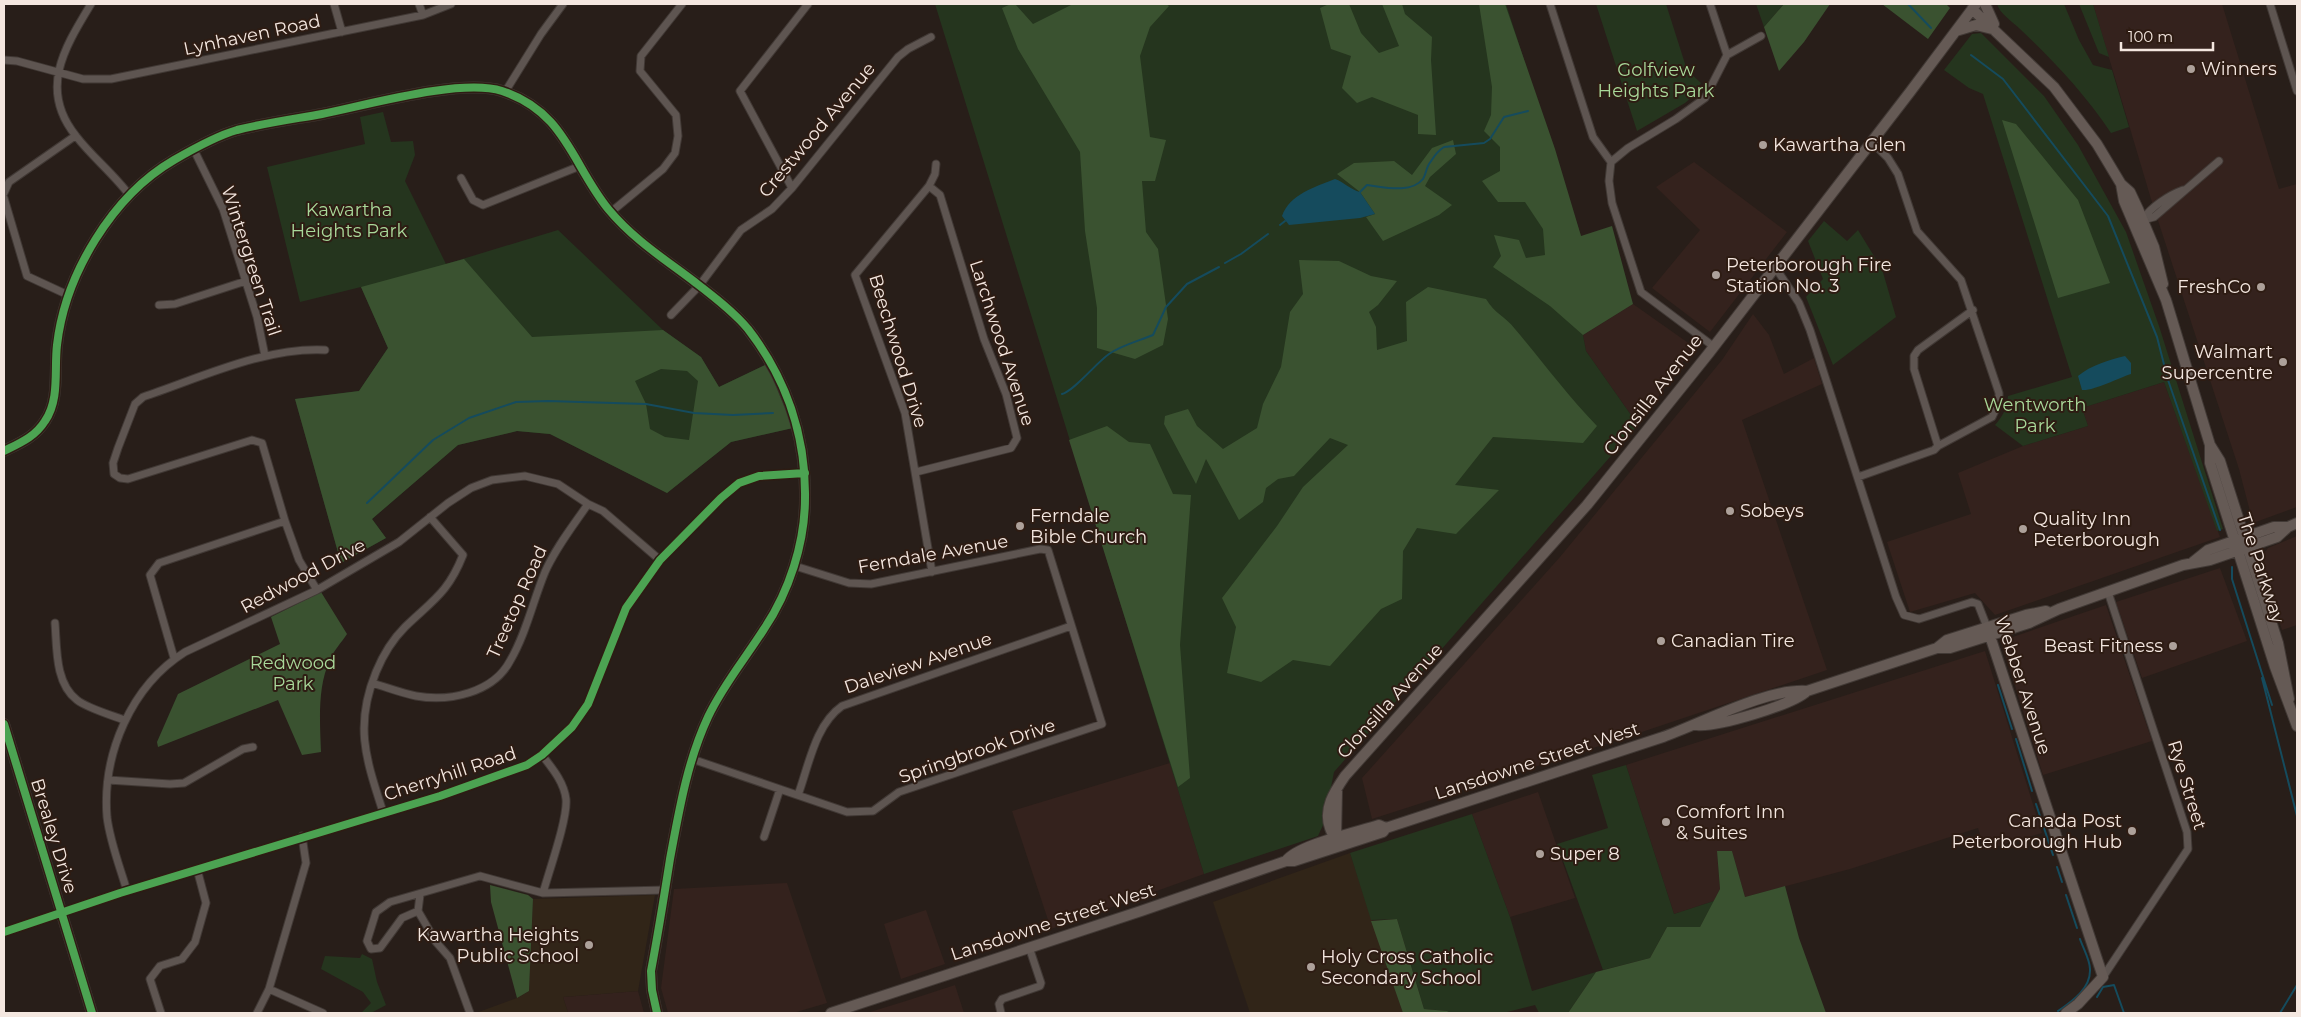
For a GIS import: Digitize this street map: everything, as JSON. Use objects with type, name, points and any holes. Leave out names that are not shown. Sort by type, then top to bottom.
[{"type":"main road","points":[[1985,4],[1991,20],[2000,34]]},
{"type":"main road","name":"The Parkway","points":[[1974,6],[2054,87],[2070,106],[2122,184],[2121,192],[2138,221],[2166,300],[2210,445],[2210,463],[2278,643],[2289,699],[2297,726]]},
{"type":"main road","name":"Clonsilla Avenue","points":[[1337,842],[1330,829],[1328,809],[1330,800],[1350,770],[1587,506],[1872,142],[1974,6]]},
{"type":"main road","points":[[1955,31],[1976,25],[1988,27],[2000,34]]},
{"type":"main road","points":[[4,451],[34,436],[51,410],[55,392],[57,347],[68,295],[94,240],[130,196],[169,163],[233,131],[426,93],[474,88],[505,92],[536,107],[555,125],[571,146],[580,166],[611,212],[634,237],[699,286],[746,326],[780,377],[796,421],[805,473],[804,524],[795,566],[766,627],[735,670],[708,717],[681,794],[652,971],[652,990],[657,1013]]},
{"type":"main road","name":"Lansdowne Street West","points":[[831,1013],[1286,861],[1294,861],[1337,842],[1383,832],[1386,828],[1698,725],[1713,716],[1786,692],[1807,691],[1937,648],[1950,648],[1989,631],[2029,623],[2060,609],[2192,562],[2210,560],[2241,544],[2277,537],[2293,525]]},
{"type":"main road","name":"Webber Avenue","points":[[1989,631],[2103,977]]},
{"type":"main road","name":"Brealey Drive","points":[[4,724],[92,1013]]},
{"type":"main road","name":"Rye Street","points":[[2066,1013],[2078,1004],[2103,977]]},
{"type":"street","points":[[91,4],[73,34],[58,70],[58,99],[64,116],[75,136],[130,196]]},
{"type":"street","points":[[334,4],[342,32]]},
{"type":"street","points":[[419,4],[423,15]]},
{"type":"street","name":"Lynhaven Road","points":[[4,60],[17,60],[58,70],[83,79],[111,79],[423,15],[451,4]]},
{"type":"street","points":[[505,92],[541,34],[563,4]]},
{"type":"street","points":[[611,212],[663,169],[675,153],[678,136],[676,115],[640,71],[641,56],[682,4]]},
{"type":"street","points":[[792,188],[740,91],[808,4]]},
{"type":"street","points":[[1550,4],[1592,137],[1611,162],[1609,181],[1612,203],[1641,292],[1713,346]]},
{"type":"street","points":[[1710,4],[1727,55]]},
{"type":"street","points":[[2270,4],[2297,91]]},
{"type":"street","points":[[1611,162],[1628,148],[1676,119],[1705,98],[1727,55],[1761,36]]},
{"type":"street","name":"Crestwood Avenue","points":[[671,315],[699,286],[741,230],[772,210],[792,188],[898,57],[908,48],[931,37]]},
{"type":"street","points":[[4,192],[9,182],[75,136]]},
{"type":"street","points":[[1858,477],[1934,450],[1992,417],[1999,402],[1999,393],[1973,310],[1961,280],[1917,231],[1898,174],[1888,158],[1872,142]]},
{"type":"street","name":"Wintergreen Trail","points":[[194,150],[223,209],[257,317],[265,356]]},
{"type":"street","points":[[2138,221],[2171,196],[2183,190],[2220,161]]},
{"type":"street","name":"Beechwood Drive","points":[[932,572],[905,413],[855,274],[929,186],[935,174],[936,164]]},
{"type":"street","points":[[461,178],[473,200],[483,205],[580,166]]},
{"type":"street","name":"Larchwood Avenue","points":[[916,472],[1011,448],[1017,438],[1006,394],[984,338],[940,195],[929,186]]},
{"type":"street","points":[[4,198],[27,276],[68,295]]},
{"type":"street","name":"Webber Avenue","points":[[1775,267],[1799,303],[1810,330],[1893,588],[1904,615],[1919,618],[1972,602],[1978,604],[1989,631]]},
{"type":"street","points":[[159,305],[175,304],[246,281]]},
{"type":"street","points":[[1938,446],[1914,369],[1914,356],[1918,350],[1973,310]]},
{"type":"street","points":[[317,590],[299,560],[285,521],[262,443],[252,440],[128,479],[120,478],[114,474],[113,463],[135,404],[143,397],[265,356],[287,351],[325,350]]},
{"type":"street","name":"Cherryhill Road","points":[[4,932],[302,836],[440,796],[527,765],[542,755],[572,728],[588,704],[626,608],[660,560],[721,498],[739,483],[759,476],[805,473]]},
{"type":"street","name":"Redwood Drive","points":[[128,891],[108,819],[108,780],[112,756],[124,720],[148,685],[174,658],[317,590],[399,542],[471,488],[509,476],[540,478],[558,484],[616,520],[660,560]]},
{"type":"street","name":"Treetop Road","points":[[372,683],[415,696],[431,697],[464,694],[493,681],[511,660],[546,570],[562,542],[588,504]]},
{"type":"street","points":[[383,812],[363,739],[365,703],[383,654],[403,629],[436,600],[454,577],[463,554],[430,518]]},
{"type":"street","points":[[174,658],[150,575],[152,570],[159,563],[285,521]]},
{"type":"street","name":"Ferndale Avenue","points":[[795,566],[849,583],[871,584],[1040,549],[1048,550]]},
{"type":"street","name":"Springbrook Drive","points":[[692,759],[847,812],[873,812],[899,792],[1102,724],[1048,550]]},
{"type":"street","name":"Rye Street","points":[[2103,977],[2188,849],[2187,832],[2108,592]]},
{"type":"street","points":[[55,624],[58,661],[64,684],[78,701],[124,720]]},
{"type":"street","name":"Daleview Avenue","points":[[798,794],[823,726],[831,714],[842,706],[1071,626]]},
{"type":"street","points":[[108,780],[170,784],[184,783],[243,749],[253,746]]},
{"type":"street","points":[[542,755],[560,778],[566,799],[564,815],[543,893]]},
{"type":"street","points":[[764,837],[780,790]]},
{"type":"street","points":[[258,1013],[269,989],[306,863],[302,836]]},
{"type":"street","points":[[161,1013],[150,980],[160,966],[182,959],[195,942],[206,903],[197,869]]},
{"type":"street","points":[[418,911],[402,918],[380,948],[371,949],[367,941],[376,912],[390,902],[420,895],[480,876],[543,893],[665,890]]},
{"type":"street","points":[[420,895],[418,911],[436,942],[450,958],[470,1013]]},
{"type":"street","points":[[1001,1013],[999,1004],[1002,1000],[1040,986],[1041,983],[1029,947]]},
{"type":"street","points":[[269,989],[323,1013]]},
{"type":"shaded area","points":[[2093,4],[2222,4],[2279,189],[2297,184],[2297,507],[2253,523],[2239,469],[2151,199]]},
{"type":"shaded area","points":[[1694,162],[1787,232],[1710,332],[1652,288],[1700,230],[1656,187]]},
{"type":"shaded area","points":[[1633,304],[1694,347],[1638,425],[1586,351],[1583,335]]},
{"type":"shaded area","points":[[1753,314],[1769,335],[1784,374],[1814,358],[1822,384],[1742,420],[1827,670],[1372,819],[1362,778],[1560,557],[1722,360]]},
{"type":"shaded area","points":[[2164,382],[2220,537],[1995,615],[1975,593],[1910,612],[1887,542],[1971,514],[1958,473],[2023,446],[2088,426],[2082,408]]},
{"type":"shaded area","points":[[2297,536],[2297,625],[2282,630],[2263,570],[2263,555],[2268,548]]},
{"type":"shaded area","points":[[2220,568],[2247,641],[2142,678],[2116,602]]},
{"type":"shaded area","points":[[2106,605],[2152,741],[2043,775],[2001,641]]},
{"type":"shaded area","points":[[1985,651],[2042,833],[1985,850],[1978,828],[1850,869],[1745,897],[1732,851],[1717,851],[1720,889],[1714,901],[1674,914],[1626,765]]},
{"type":"shaded area","points":[[1170,763],[1204,874],[1051,929],[1012,811]]},
{"type":"shaded area","points":[[1538,792],[1575,898],[1510,917],[1472,814]]},
{"type":"shaded area","name":"Holy Cross Catholic Secondary School","points":[[1350,853],[1403,1013],[1250,1013],[1213,902]]},
{"type":"shaded area","points":[[787,883],[827,1003],[793,1013],[668,1013],[661,988],[674,889]]},
{"type":"shaded area","name":"Kawartha Heights Public School","points":[[655,895],[638,991],[563,997],[568,1013],[476,1013],[517,998],[529,991],[533,899]]},
{"type":"shaded area","points":[[926,910],[945,964],[901,979],[884,924]]},
{"type":"shaded area","points":[[955,985],[964,1013],[867,1013],[909,1000]]},
{"type":"shaded area","points":[[638,991],[644,1013],[568,1013],[563,997]]},
{"type":"green space","points":[[935,4],[1506,4],[1581,236],[1583,335],[1586,351],[1638,425],[1334,772],[1324,823],[1318,836],[1204,874]]},
{"type":"green space","points":[[1015,4],[1033,24],[1073,4],[1166,4],[1169,6],[1150,27],[1140,56],[1150,137],[1166,140],[1155,181],[1142,181],[1146,232],[1158,249],[1168,319],[1163,345],[1135,359],[1097,348],[1097,308],[1085,231],[1080,152],[1018,49],[1002,8]]},
{"type":"green space","points":[[1329,4],[1349,4],[1361,33],[1379,53],[1399,46],[1382,4],[1402,4],[1405,14],[1432,37],[1431,60],[1436,135],[1418,134],[1418,115],[1372,97],[1357,103],[1342,88],[1351,56],[1331,49],[1320,8]]},
{"type":"green space","points":[[1479,4],[1505,4],[1555,149],[1581,236],[1612,226],[1633,304],[1583,335],[1550,306],[1493,267],[1501,256],[1494,235],[1519,240],[1526,258],[1545,255],[1543,229],[1525,202],[1498,202],[1482,181],[1500,171],[1500,147],[1484,131],[1491,115],[1492,87]]},
{"type":"green space","name":"Golfview Heights Park","points":[[1596,4],[1666,4],[1687,70],[1701,83],[1692,97],[1637,131]]},
{"type":"green space","points":[[1756,4],[1784,4],[1764,27]]},
{"type":"green space","points":[[1784,4],[1830,4],[1804,42],[1779,71],[1764,27]]},
{"type":"green space","points":[[1882,4],[1946,4],[1950,8],[1928,39]]},
{"type":"green space","points":[[1997,4],[2064,4],[2079,40],[2093,65],[2112,70],[2129,127],[2111,133],[2068,78],[2033,41],[2003,14]]},
{"type":"green space","points":[[2079,4],[2093,4],[2109,57],[2099,53]]},
{"type":"green space","name":"Wentworth Park","points":[[1981,33],[2044,96],[2078,145],[2126,232],[2159,326],[2223,529],[2217,531],[2164,382],[2082,408],[2088,426],[2023,446],[1995,425],[2004,412],[2008,396],[2072,377],[1983,94],[1969,88],[1944,70],[1972,34]]},
{"type":"green space","name":"Kawartha Heights Park","points":[[383,112],[391,142],[413,141],[415,155],[405,181],[446,264],[558,230],[663,330],[701,357],[719,387],[765,365],[773,379],[793,428],[731,442],[667,493],[550,434],[517,431],[458,445],[372,519],[386,538],[341,563],[295,399],[359,391],[388,348],[361,287],[300,302],[267,167],[365,144],[360,117]]},
{"type":"green space","points":[[2002,120],[2016,124],[2078,200],[2110,283],[2058,298]]},
{"type":"green space","points":[[1453,140],[1456,154],[1430,177],[1425,186],[1452,205],[1439,215],[1383,241],[1366,217],[1375,214],[1360,192],[1337,174],[1354,163],[1394,161],[1412,175],[1432,148]]},
{"type":"green space","points":[[1824,221],[1847,241],[1858,230],[1882,269],[1896,317],[1833,365],[1806,297],[1823,279],[1808,241]]},
{"type":"green space","points":[[464,259],[532,337],[663,330],[701,357],[719,387],[765,365],[773,379],[793,428],[731,442],[667,493],[550,434],[517,431],[458,445],[372,519],[386,538],[341,563],[295,399],[359,391],[388,348],[361,287]],"holes":[[[661,369],[687,371],[698,381],[689,440],[665,437],[650,429],[646,404],[635,381]]]},
{"type":"green space","points":[[1299,260],[1339,261],[1371,276],[1397,281],[1378,305],[1369,312],[1376,327],[1377,350],[1407,341],[1406,302],[1428,287],[1486,299],[1511,325],[1597,426],[1583,443],[1493,437],[1455,485],[1499,490],[1456,534],[1417,528],[1403,551],[1402,599],[1381,609],[1330,666],[1293,660],[1261,682],[1227,673],[1236,627],[1222,598],[1277,526],[1303,487],[1348,445],[1330,438],[1294,476],[1278,479],[1266,488],[1263,502],[1239,520],[1206,459],[1196,484],[1164,424],[1165,416],[1188,409],[1197,426],[1223,449],[1257,428],[1263,404],[1281,367],[1290,312],[1303,294]]},
{"type":"green space","points":[[1107,426],[1129,442],[1150,444],[1173,494],[1191,495],[1180,645],[1190,778],[1178,787],[1069,440]]},
{"type":"green space","name":"Redwood Park","points":[[321,592],[347,634],[331,657],[323,682],[320,705],[321,752],[302,755],[278,700],[158,747],[157,742],[178,694],[280,644],[271,617]]},
{"type":"green space","points":[[1626,765],[1674,914],[1714,901],[1700,927],[1667,927],[1650,958],[1603,970],[1557,844],[1608,828],[1592,775]]},
{"type":"green space","points":[[1472,814],[1510,917],[1532,991],[1596,972],[1568,1013],[1539,1013],[1535,1005],[1503,1013],[1451,1013],[1424,1009],[1397,919],[1371,920],[1350,853]]},
{"type":"green space","points":[[1717,851],[1732,851],[1745,897],[1785,886],[1799,938],[1826,1013],[1568,1013],[1596,972],[1650,958],[1667,927],[1700,927],[1720,889]]},
{"type":"green space","points":[[490,885],[528,895],[533,899],[529,991],[517,998],[491,902]]},
{"type":"green space","points":[[1397,919],[1424,1009],[1451,1013],[1403,1013],[1371,921]]},
{"type":"green space","points":[[362,954],[372,959],[377,982],[386,1005],[371,1013],[361,1013],[371,1003],[363,992],[321,969],[325,956],[360,958]]},
{"type":"water","points":[[1335,179],[1360,192],[1375,214],[1360,218],[1289,225],[1282,216],[1291,202],[1304,192]]},
{"type":"water","points":[[2125,356],[2131,363],[2131,374],[2087,390],[2082,390],[2078,376],[2083,372],[2107,361]]},
{"type":"waterway","points":[[1908,4],[1931,28]]},
{"type":"waterway","points":[[1971,55],[2003,79],[2108,216],[2157,337],[2168,380],[2220,530]]},
{"type":"waterway","points":[[1360,192],[1367,185],[1389,188],[1412,187],[1423,179],[1428,166],[1444,147],[1484,143],[1490,139],[1504,117],[1528,111]]},
{"type":"waterway","points":[[1280,225],[1285,221]]},
{"type":"waterway","points":[[1225,263],[1268,234]]},
{"type":"waterway","points":[[1062,394],[1073,388],[1109,354],[1153,335],[1166,307],[1187,284],[1219,267]]},
{"type":"waterway","points":[[367,503],[433,440],[469,418],[516,402],[646,404],[694,413],[733,415],[773,413]]},
{"type":"waterway","points":[[2232,567],[2232,579],[2272,705],[2258,661]]},
{"type":"waterway","points":[[2262,678],[2297,816]]},
{"type":"waterway","points":[[1998,685],[2012,729]]},
{"type":"waterway","points":[[2016,739],[2032,791]]},
{"type":"waterway","points":[[2036,804],[2053,855]]},
{"type":"waterway","points":[[2057,867],[2062,882]]},
{"type":"waterway","points":[[2066,895],[2077,928]]},
{"type":"waterway","points":[[2058,1011],[2079,994],[2087,983],[2090,969],[2089,962],[2080,939]]},
{"type":"waterway","points":[[2097,997],[2103,987],[2114,985],[2124,1013]]},
{"type":"waterway","points":[[2280,1013],[2297,985]]},
{"type":"cycle path","points":[[4,451],[32,435],[41,427],[50,412],[55,394],[56,355],[62,318],[81,265],[95,240],[131,194],[152,175],[174,160],[213,139],[237,130],[439,90],[484,88],[502,91],[523,100],[541,112],[566,142],[596,193],[619,221],[651,249],[723,304],[748,329],[773,367],[783,388],[791,409],[802,452],[805,498],[804,515],[799,549],[794,566],[773,615],[727,683],[708,717],[694,751],[684,787],[651,971],[652,990],[657,1013]]},
{"type":"cycle path","points":[[4,932],[120,893],[440,796],[527,765],[542,755],[572,727],[588,704],[626,608],[660,560],[721,498],[739,483],[759,476],[805,473]]},
{"type":"cycle path","points":[[4,724],[92,1013]]},
{"type":"place","name":"Winners","points":[[2191,69]]},
{"type":"place","name":"Kawartha Glen","points":[[1763,145]]},
{"type":"place","name":"Peterborough Fire Station No. 3","points":[[1716,275]]},
{"type":"place","name":"FreshCo","points":[[2261,287]]},
{"type":"place","name":"Walmart Supercentre","points":[[2283,362]]},
{"type":"place","name":"Sobeys","points":[[1730,511]]},
{"type":"place","name":"Ferndale Bible Church","points":[[1020,526]]},
{"type":"place","name":"Quality Inn Peterborough","points":[[2023,529]]},
{"type":"place","name":"Canadian Tire","points":[[1661,641]]},
{"type":"place","name":"Beast Fitness","points":[[2173,646]]},
{"type":"place","name":"Comfort Inn & Suites","points":[[1666,822]]},
{"type":"place","name":"Canada Post Peterborough Hub","points":[[2132,831]]},
{"type":"place","name":"Super 8","points":[[1540,854]]},
{"type":"place","name":"Kawartha Heights Public School","points":[[589,945]]},
{"type":"place","name":"Holy Cross Catholic Secondary School","points":[[1311,967]]}]
